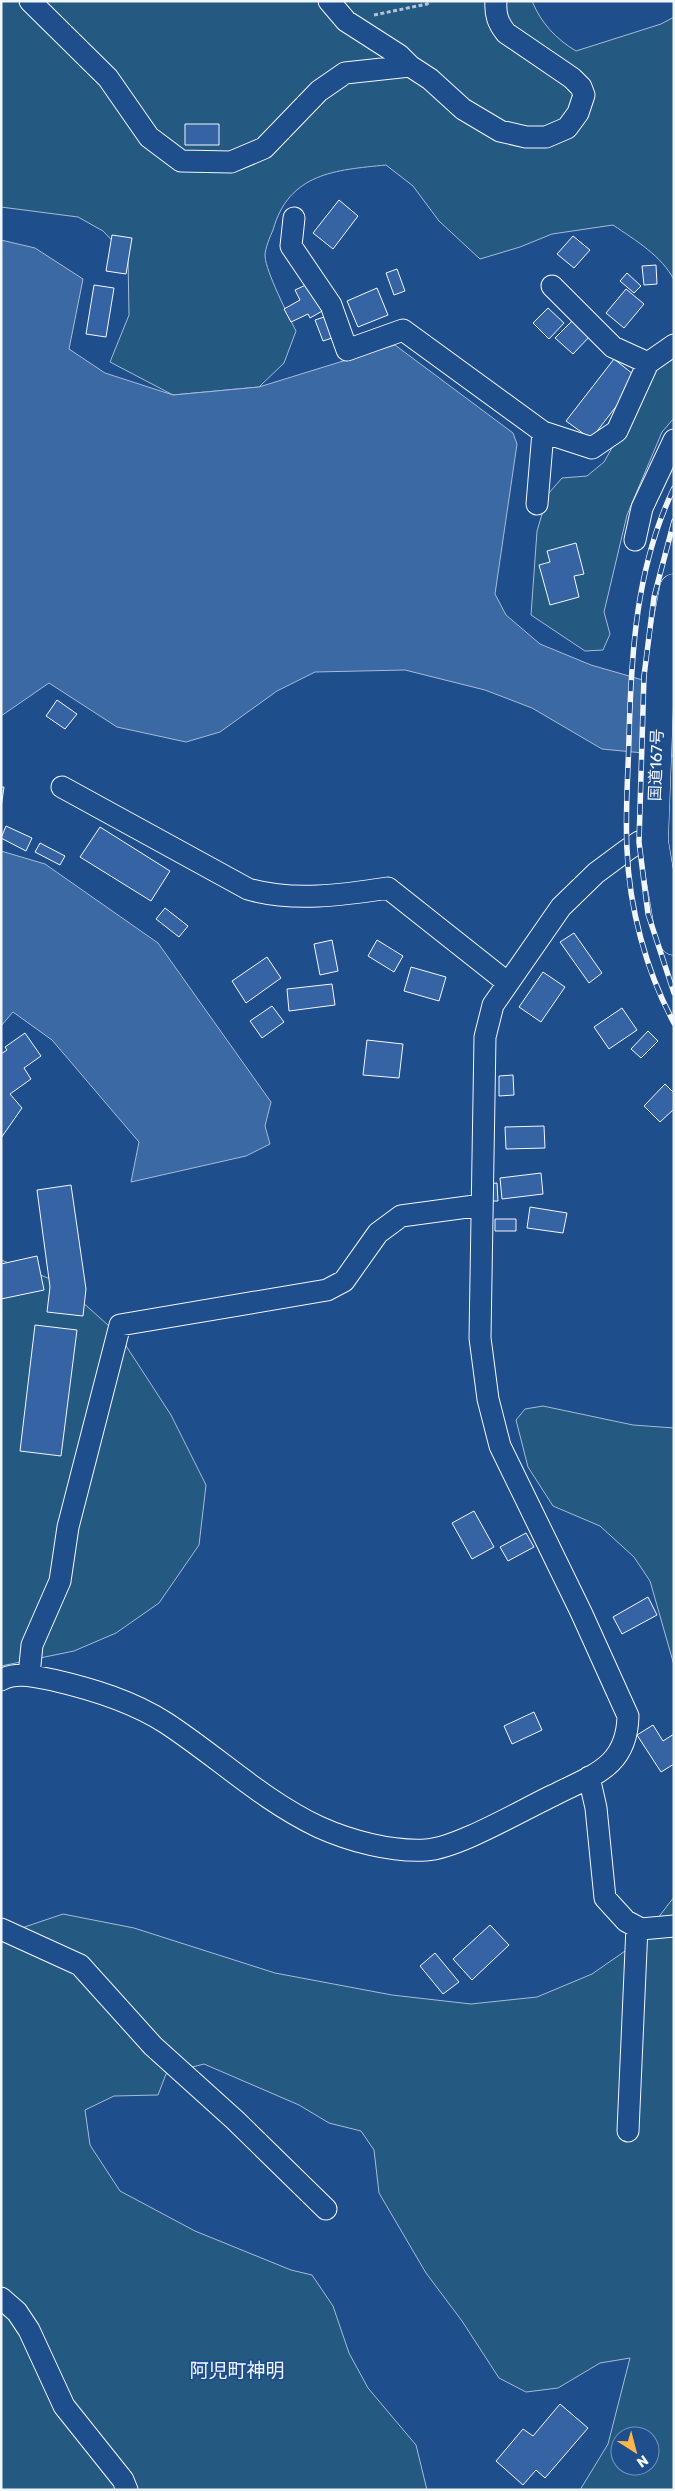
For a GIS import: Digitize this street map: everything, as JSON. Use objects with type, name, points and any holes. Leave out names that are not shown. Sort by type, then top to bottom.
[{"type":"highway","name":"国道167号","points":[[674,588],[661,656],[654,841],[669,929],[674,941]]},
{"type":"street","points":[[30,1],[108,78],[149,137],[181,161],[231,162],[264,148],[319,92],[345,73],[410,66]]},
{"type":"street","points":[[329,1],[346,21],[399,55],[410,66],[430,78],[463,109],[500,131],[526,137],[546,137],[567,128],[578,113],[584,95],[581,87],[572,78],[506,33],[498,24],[495,12],[496,1]]},
{"type":"street","points":[[294,218],[291,246],[331,305],[346,350],[403,330],[543,432],[592,448],[617,431],[648,363],[674,345]]},
{"type":"street","points":[[552,286],[613,347],[648,363]]},
{"type":"street","points":[[537,504],[543,432]]},
{"type":"street","points":[[635,540],[642,508],[674,440]]},
{"type":"street","points":[[62,787],[248,889],[268,895],[342,896],[388,888],[508,983]]},
{"type":"street","points":[[1,1680],[29,1675],[113,1697],[165,1722],[268,1798],[320,1827],[361,1841],[404,1850],[428,1850],[453,1844],[589,1777],[619,1756],[628,1731],[628,1716],[581,1612],[500,1446],[488,1399],[480,1338],[485,1037],[493,1005],[561,907],[596,874],[626,850],[639,842],[654,841]]},
{"type":"street","points":[[29,1675],[32,1645],[60,1581],[68,1527],[120,1325],[327,1290],[344,1281],[378,1233],[402,1216],[482,1205]]},
{"type":"street","points":[[589,1777],[596,1808],[605,1898],[614,1910],[641,1929],[674,1926]]},
{"type":"street","points":[[628,2131],[637,1927]]},
{"type":"street","points":[[1,1929],[80,1965],[153,2046],[235,2120],[326,2209]]},
{"type":"street","points":[[1,2298],[17,2312],[29,2330],[64,2406],[122,2480],[127,2490]]},
{"type":"path","points":[[346,21],[431,1]]},
{"type":"shaded area","points":[[1,1],[532,1],[550,30],[576,51],[661,24],[674,17],[674,280],[663,263],[613,225],[552,234],[520,247],[480,259],[439,221],[413,186],[386,165],[349,169],[316,178],[290,196],[280,211],[269,239],[265,256],[266,263],[278,294],[296,331],[284,363],[259,387],[173,395],[110,362],[129,315],[128,257],[103,231],[78,217],[1,207]]},
{"type":"shaded area","points":[[1,240],[35,248],[83,279],[69,349],[105,373],[173,395],[259,387],[395,345],[513,433],[517,444],[495,594],[506,615],[540,644],[591,665],[674,689],[674,756],[602,749],[532,708],[485,690],[405,670],[315,672],[277,691],[220,732],[186,742],[117,727],[49,683],[1,716]]},
{"type":"shaded area","points":[[674,338],[674,418],[662,432],[627,515],[604,612],[610,634],[603,650],[585,651],[531,615],[537,531],[548,494],[562,478],[587,476],[604,462]]},
{"type":"shaded area","points":[[1,851],[45,864],[158,943],[271,1102],[265,1126],[270,1144],[246,1156],[131,1182],[139,1142],[52,1040],[13,1012],[1,1026]]},
{"type":"shaded area","points":[[1,1260],[61,1283],[119,1335],[171,1415],[206,1485],[199,1545],[159,1603],[116,1633],[74,1651],[1,1666]]},
{"type":"shaded area","points":[[543,1406],[633,1425],[674,1428],[674,1665],[650,1581],[634,1557],[600,1526],[553,1506],[528,1467],[516,1420],[525,1409]]},
{"type":"shaded area","points":[[674,1897],[674,2490],[580,2490],[608,2444],[610,2436],[610,2476],[660,2476],[660,2426],[613,2426],[630,2358],[600,2363],[558,2388],[526,2392],[499,2378],[462,2321],[426,2273],[379,2193],[374,2150],[361,2131],[329,2123],[299,2105],[204,2064],[166,2074],[158,2095],[114,2096],[85,2110],[90,2145],[120,2191],[195,2231],[291,2270],[312,2275],[333,2306],[349,2353],[368,2388],[416,2445],[427,2490],[1,2490],[1,1935],[63,1914],[134,1928],[275,1973],[392,1995],[471,2004],[537,1997],[592,1974],[641,1940]]},
{"type":"building","points":[[185,124],[219,124],[219,145],[185,145]]},
{"type":"building","points":[[339,200],[358,216],[333,249],[313,233]]},
{"type":"building","points":[[112,235],[132,238],[126,274],[106,271]]},
{"type":"building","points":[[573,236],[590,250],[574,268],[557,254]]},
{"type":"building","points":[[656,265],[657,284],[644,285],[642,266]]},
{"type":"building","points":[[397,269],[405,291],[394,295],[386,273]]},
{"type":"building","points":[[627,273],[641,286],[634,293],[620,281]]},
{"type":"building","points":[[310,283],[324,310],[310,318],[308,314],[291,322],[284,309],[300,300],[295,290]]},
{"type":"building","points":[[94,285],[114,288],[106,337],[86,334]]},
{"type":"building","points":[[377,288],[388,315],[358,327],[347,301]]},
{"type":"building","points":[[626,289],[644,304],[624,328],[606,313]]},
{"type":"building","points":[[548,308],[564,323],[549,339],[533,323]]},
{"type":"building","points":[[327,316],[335,337],[323,341],[315,320]]},
{"type":"building","points":[[574,319],[591,335],[573,354],[555,338]]},
{"type":"building","points":[[614,359],[638,378],[591,439],[566,421]]},
{"type":"building","points":[[576,543],[584,574],[574,576],[579,597],[550,605],[539,565],[550,562],[547,551]]},
{"type":"building","points":[[57,700],[77,714],[65,729],[46,716]]},
{"type":"building","points":[[1,787],[4,787],[1,808]]},
{"type":"building","points":[[6,826],[32,838],[26,851],[1,838]]},
{"type":"building","points":[[100,827],[170,871],[151,901],[80,857]]},
{"type":"building","points":[[40,843],[65,856],[60,865],[35,852]]},
{"type":"building","points":[[165,908],[188,926],[179,937],[156,919]]},
{"type":"building","points":[[574,933],[602,973],[589,983],[560,942]]},
{"type":"building","points":[[332,940],[338,971],[320,975],[314,944]]},
{"type":"building","points":[[377,940],[403,956],[394,972],[368,956]]},
{"type":"building","points":[[267,957],[281,978],[246,1003],[232,981]]},
{"type":"building","points":[[411,967],[446,977],[439,1001],[404,991]]},
{"type":"building","points":[[543,972],[565,987],[541,1022],[519,1007]]},
{"type":"building","points":[[332,984],[335,1005],[289,1011],[287,989]]},
{"type":"building","points":[[272,1006],[284,1022],[262,1038],[250,1021]]},
{"type":"building","points":[[622,1008],[637,1030],[609,1049],[594,1027]]},
{"type":"building","points":[[648,1031],[658,1041],[641,1058],[631,1049]]},
{"type":"building","points":[[25,1033],[41,1056],[24,1068],[31,1079],[10,1094],[22,1108],[1,1138],[1,1054],[7,1050],[5,1047]]},
{"type":"building","points":[[367,1040],[403,1044],[399,1078],[363,1075]]},
{"type":"building","points":[[513,1075],[514,1095],[499,1096],[499,1076]]},
{"type":"building","points":[[665,1084],[674,1093],[674,1109],[660,1122],[644,1106]]},
{"type":"building","points":[[544,1126],[545,1148],[506,1149],[505,1127]]},
{"type":"building","points":[[541,1173],[543,1194],[502,1199],[500,1178]]},
{"type":"building","points":[[497,1183],[498,1201],[487,1201],[486,1184]]},
{"type":"building","points":[[71,1185],[86,1289],[83,1316],[47,1312],[50,1287],[37,1190]]},
{"type":"building","points":[[530,1207],[567,1213],[563,1233],[527,1228]]},
{"type":"building","points":[[495,1219],[516,1219],[516,1231],[495,1231]]},
{"type":"building","points":[[37,1256],[44,1290],[1,1299],[1,1264]]},
{"type":"building","points":[[35,1325],[77,1330],[61,1456],[20,1451]]},
{"type":"building","points":[[474,1511],[494,1547],[472,1559],[452,1523]]},
{"type":"building","points":[[526,1533],[534,1547],[508,1561],[500,1547]]},
{"type":"building","points":[[648,1597],[657,1615],[622,1634],[613,1617]]},
{"type":"building","points":[[534,1712],[542,1730],[512,1744],[504,1726]]},
{"type":"building","points":[[653,1725],[663,1741],[674,1734],[674,1764],[661,1772],[637,1735]]},
{"type":"building","points":[[490,1925],[509,1945],[472,1980],[453,1959]]},
{"type":"building","points":[[435,1953],[459,1982],[443,1994],[420,1966]]},
{"type":"building","points":[[560,2404],[588,2428],[545,2478],[536,2470],[523,2485],[496,2461],[523,2429],[533,2436]]},
{"type":"railway","points":[[674,488],[651,548],[638,611],[630,707],[626,821],[628,871],[635,916],[655,982],[674,1023]]},
{"type":"railway","points":[[674,521],[654,597],[644,676],[639,842],[648,914],[674,993]]},
{"type":"district","name":"阿児町神明","points":[[237,2370]]}]
